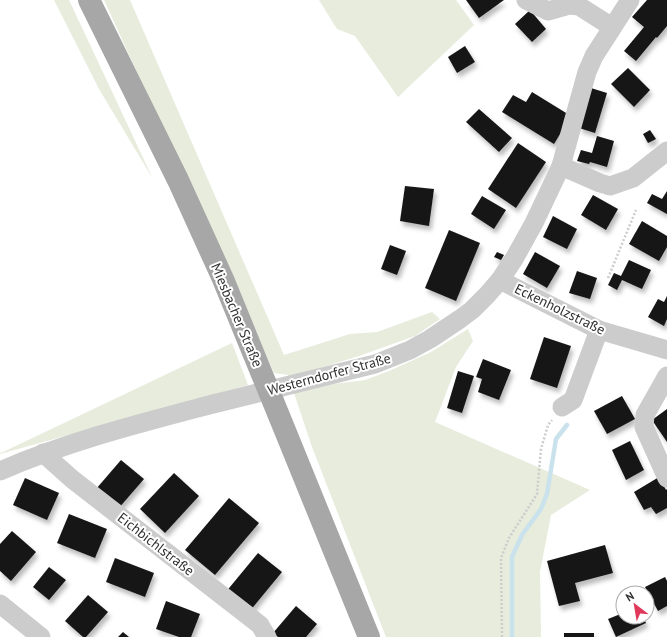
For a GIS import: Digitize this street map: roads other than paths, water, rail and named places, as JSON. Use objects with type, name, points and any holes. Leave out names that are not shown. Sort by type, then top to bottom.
[{"type":"main road","name":"Miesbacher Straße","points":[[89,0],[178,180],[223,279],[369,637]]},
{"type":"street","points":[[526,0],[548,12],[569,5],[579,6],[612,27]]},
{"type":"street","name":"Westerndorfer Straße","points":[[0,471],[43,453],[85,439],[375,364],[410,350],[460,319],[472,310],[500,280],[514,259],[534,223],[561,166],[587,72],[594,56],[630,0]]},
{"type":"street","points":[[561,166],[610,186],[632,178],[667,151]]},
{"type":"street","name":"Eckenholzstraße","points":[[500,280],[599,330],[667,350]]},
{"type":"street","points":[[562,406],[572,400],[599,330]]},
{"type":"street","points":[[667,376],[645,415],[644,427],[667,478]]},
{"type":"street","name":"Eichbichlstraße","points":[[43,453],[72,479],[260,625],[267,637]]},
{"type":"street","points":[[0,604],[41,637]]},
{"type":"waterway","points":[[512,637],[512,557],[522,535],[541,509],[547,494],[556,439],[567,425]]}]
